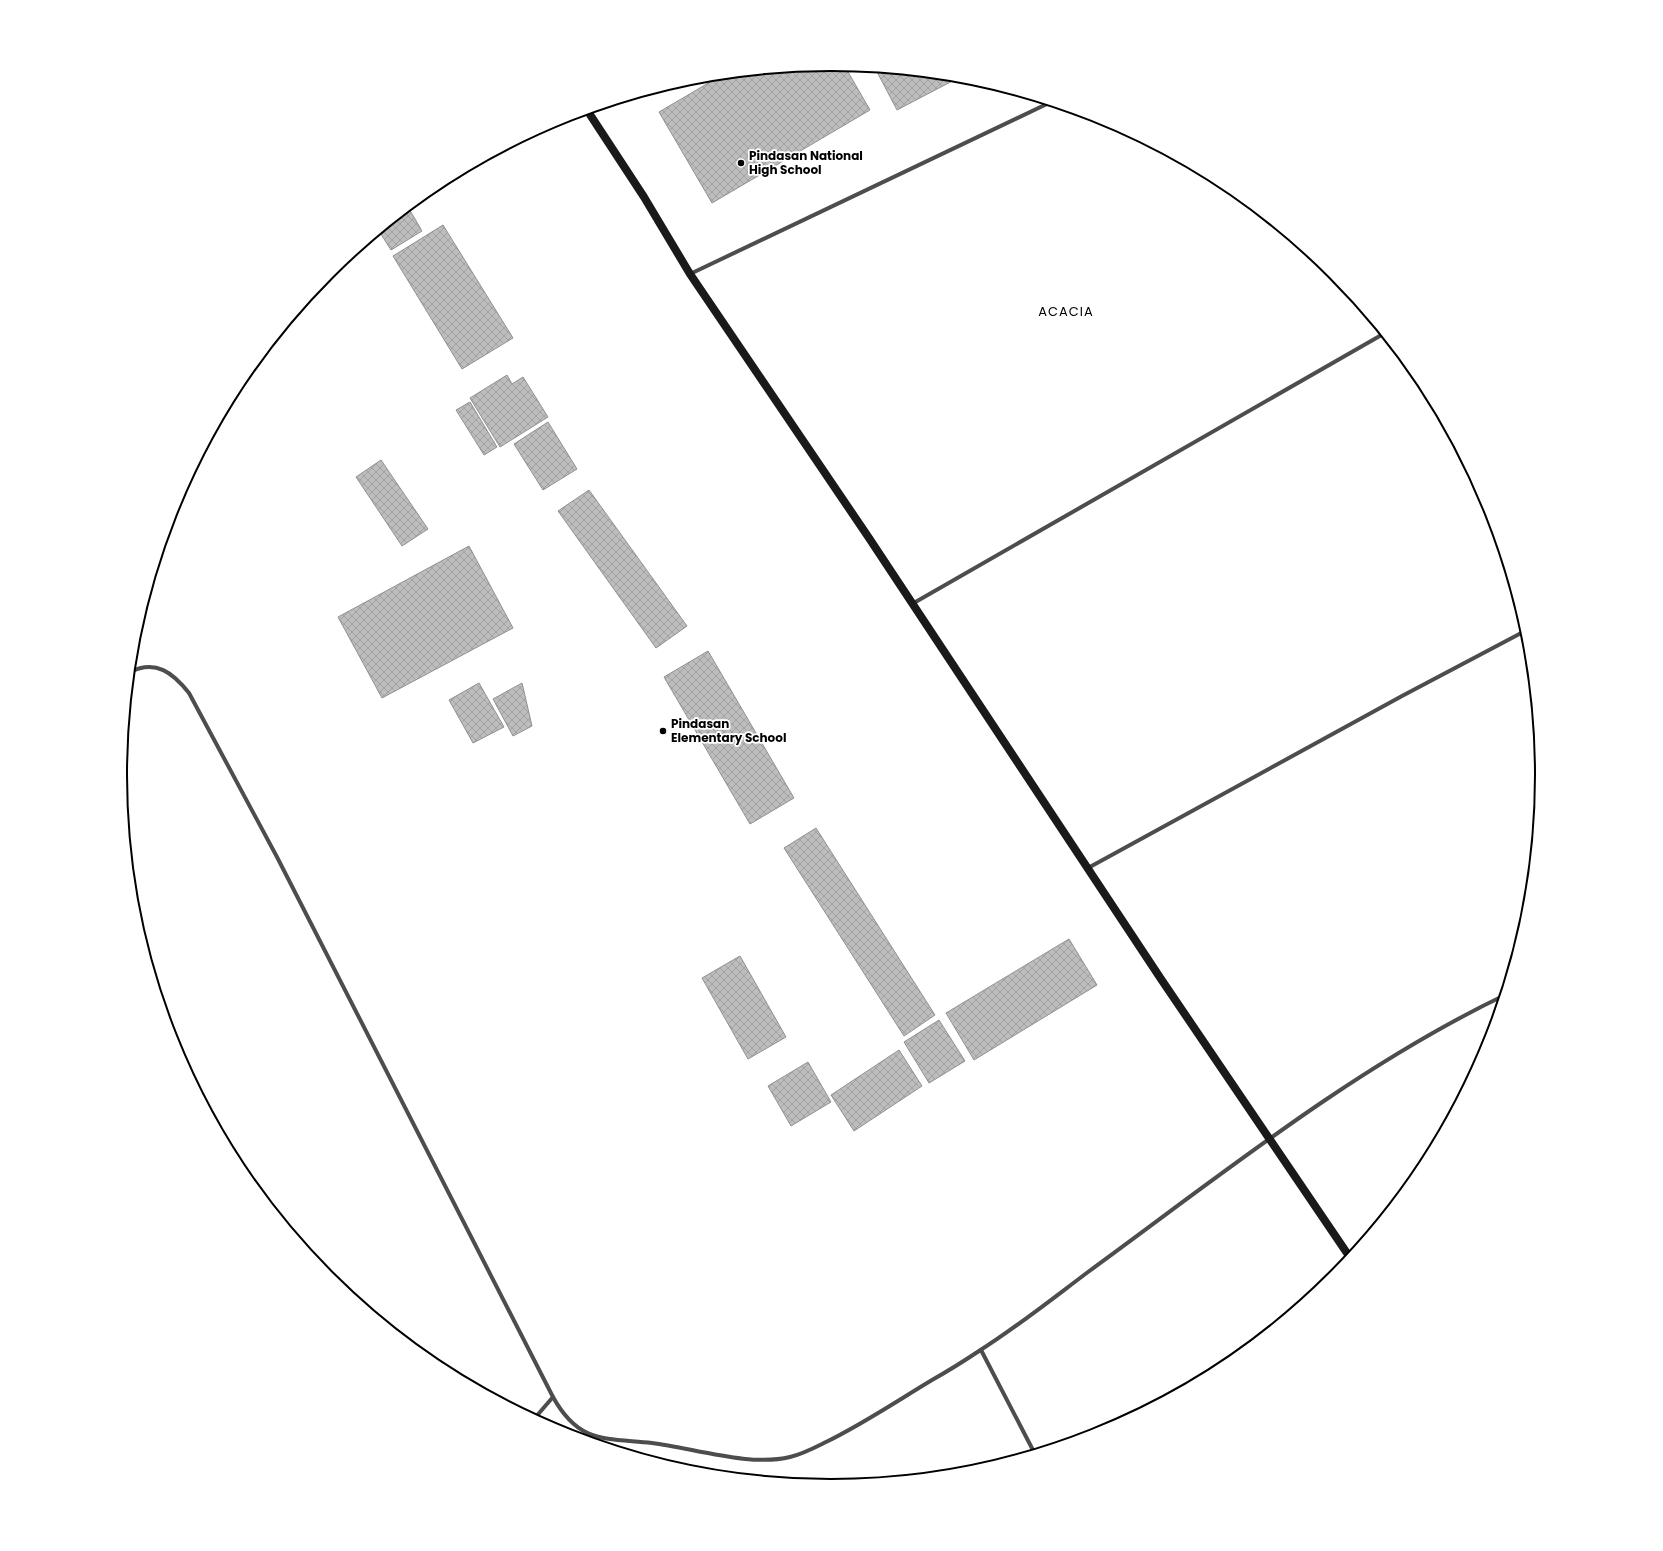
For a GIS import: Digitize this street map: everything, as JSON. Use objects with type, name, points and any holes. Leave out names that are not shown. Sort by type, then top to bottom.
[{"type":"street","points":[[690,274],[1046,104]]},
{"type":"street","points":[[590,114],[644,197],[690,274],[865,531],[1087,868],[1348,1254]]},
{"type":"street","points":[[912,604],[1381,335]]},
{"type":"street","points":[[1087,868],[1402,696],[1521,633]]},
{"type":"street","points":[[135,670],[159,668],[176,677],[189,693],[281,864],[562,1414],[574,1426],[588,1434],[741,1458],[778,1459],[806,1451],[843,1434],[981,1350],[1270,1139],[1404,1049],[1500,997]]},
{"type":"street","points":[[981,1350],[1033,1450]]},
{"type":"street","points":[[538,1415],[553,1397]]},
{"type":"building","points":[[832,71],[848,72],[870,110],[712,203],[659,112],[710,82],[740,77]]},
{"type":"building","points":[[878,73],[923,77],[951,82],[897,110]]},
{"type":"building","points":[[411,211],[422,231],[391,250],[381,235]]},
{"type":"building","points":[[443,225],[513,338],[462,369],[393,256]]},
{"type":"building","points":[[507,375],[512,384],[523,377],[548,417],[500,447],[470,398]]},
{"type":"building","points":[[470,402],[497,447],[484,455],[456,410]]},
{"type":"building","points":[[548,422],[577,469],[543,490],[514,444]]},
{"type":"building","points":[[381,460],[428,529],[402,546],[356,477]]},
{"type":"building","points":[[589,490],[687,626],[656,648],[558,511]]},
{"type":"building","points":[[469,546],[513,628],[382,698],[338,617]]},
{"type":"building","points":[[708,651],[794,798],[750,824],[664,677]]},
{"type":"building","points":[[479,683],[504,727],[473,743],[449,700]]},
{"type":"building","points":[[522,683],[532,726],[513,736],[493,699]]},
{"type":"building","points":[[816,828],[935,1015],[904,1036],[784,848]]},
{"type":"building","points":[[1069,939],[1097,985],[974,1060],[946,1013]]},
{"type":"building","points":[[740,956],[786,1037],[748,1059],[702,978]]},
{"type":"building","points":[[939,1020],[965,1061],[929,1083],[904,1042]]},
{"type":"building","points":[[899,1050],[922,1086],[854,1131],[831,1095]]},
{"type":"building","points":[[808,1062],[831,1102],[791,1126],[768,1086]]},
{"type":"place","name":"Pindasan National High School","points":[[741,163]]},
{"type":"place","name":"Pindasan Elementary School","points":[[663,731]]},
{"type":"district","name":"ACACIA","points":[[1066,311]]}]
